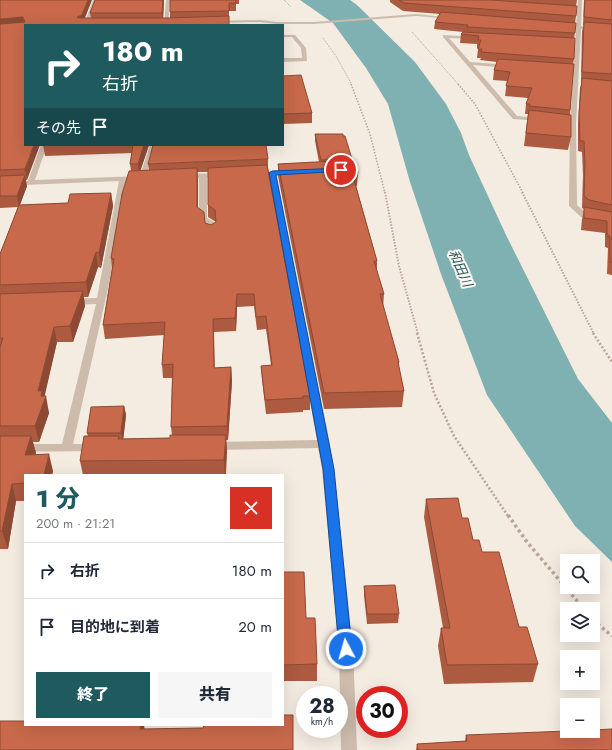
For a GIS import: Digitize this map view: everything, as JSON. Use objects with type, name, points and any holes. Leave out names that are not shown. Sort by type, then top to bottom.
[{"type":"street","points":[[86,24],[95,0]]},
{"type":"street","points":[[166,24],[168,0]]},
{"type":"street","points":[[580,0],[577,71],[580,84],[569,123],[573,206],[584,215],[612,220]]},
{"type":"street","points":[[572,11],[580,12]]},
{"type":"street","points":[[213,22],[260,21],[314,23],[395,18],[416,15],[455,18]]},
{"type":"street","points":[[158,24],[174,24]]},
{"type":"street","points":[[555,26],[612,30]]},
{"type":"street","points":[[284,36],[293,36],[303,48],[305,60],[284,60]]},
{"type":"street","points":[[484,38],[445,36],[515,118],[544,121]]},
{"type":"street","points":[[570,44],[578,44]]},
{"type":"street","points":[[468,63],[515,66]]},
{"type":"street","points":[[569,70],[577,71]]},
{"type":"street","points":[[31,183],[44,146]]},
{"type":"street","points":[[0,184],[147,178],[153,146]]},
{"type":"street","points":[[249,174],[276,173],[324,444],[328,469],[346,649],[349,750]]},
{"type":"street","points":[[173,177],[234,174]]},
{"type":"street","points":[[203,176],[203,219],[210,222],[211,234]]},
{"type":"street","points":[[67,448],[101,301],[123,179]]},
{"type":"street","points":[[62,302],[101,301]]},
{"type":"street","points":[[199,446],[324,444]]},
{"type":"street","points":[[0,448],[106,447]]},
{"type":"path","points":[[284,0],[323,39],[336,56],[355,90],[368,127],[382,178],[399,266],[434,393],[454,436],[527,542],[578,602]]},
{"type":"path","points":[[395,18],[418,38],[475,104],[534,213],[596,339],[612,362]]},
{"type":"path","points":[[600,626],[612,636]]},
{"type":"water","name":"和田川","points":[[300,0],[350,0],[357,5],[415,62],[446,104],[461,133],[469,155],[506,235],[578,379],[612,423],[612,562],[575,526],[487,395],[441,274],[410,182],[388,104],[366,68],[333,23]]},
{"type":"building","points":[[0,0],[88,0],[82,15],[77,17],[167,18],[229,16],[229,24],[24,24],[24,146],[34,146],[25,169],[0,170],[0,24],[25,22],[23,17],[0,19]]},
{"type":"building","points":[[95,0],[163,0],[162,13],[90,13]]},
{"type":"building","points":[[170,0],[235,0],[236,3],[229,3],[229,11],[170,12]]},
{"type":"building","points":[[399,0],[491,0],[577,6],[576,16],[404,3]]},
{"type":"building","points":[[585,0],[612,0],[612,20],[584,17]]},
{"type":"building","points":[[441,12],[576,23],[575,33],[467,27],[468,25],[435,22]]},
{"type":"building","points":[[584,22],[612,24],[612,74],[582,72]]},
{"type":"building","points":[[463,32],[575,38],[574,59],[481,52],[482,49],[478,49],[481,40],[478,40],[479,36],[461,34]]},
{"type":"building","points":[[498,59],[574,64],[570,110],[529,106],[530,104],[526,104],[532,88],[506,86],[510,72],[494,70]]},
{"type":"building","points":[[301,75],[312,113],[284,114],[284,76]]},
{"type":"building","points":[[582,78],[612,81],[612,205],[589,200],[584,196],[584,141],[580,141],[579,114]]},
{"type":"building","points":[[529,110],[571,115],[571,137],[526,133]]},
{"type":"building","points":[[315,134],[343,134],[343,136],[345,136],[352,159],[321,160]]},
{"type":"building","points":[[133,146],[144,146],[138,164],[130,164]]},
{"type":"building","points":[[153,146],[266,146],[268,159],[148,164]]},
{"type":"building","points":[[354,160],[358,173],[352,173],[377,261],[374,261],[384,294],[380,294],[399,362],[404,391],[324,393],[278,164]]},
{"type":"building","points":[[267,165],[310,396],[303,396],[303,398],[265,400],[261,366],[272,365],[266,316],[256,317],[254,294],[237,294],[235,318],[213,319],[214,368],[231,367],[227,426],[171,427],[173,364],[162,365],[165,322],[103,325],[114,259],[111,258],[122,194],[129,171],[197,168],[197,207],[204,212],[205,223],[211,225],[216,222],[215,210],[208,205],[208,168]]},
{"type":"building","points":[[25,175],[17,196],[0,196],[0,176]]},
{"type":"building","points":[[111,193],[99,253],[96,252],[86,282],[0,285],[0,254],[19,205],[68,203],[70,194]]},
{"type":"building","points":[[584,207],[612,212],[612,262],[610,262],[610,236],[607,235],[607,221],[584,218]]},
{"type":"building","points":[[83,291],[70,326],[54,327],[38,391],[42,391],[41,396],[46,396],[35,426],[0,426],[0,347],[3,338],[0,338],[0,294]]},
{"type":"building","points":[[124,406],[121,433],[87,433],[91,407]]},
{"type":"building","points":[[170,435],[226,435],[224,460],[80,461],[84,436],[119,436],[118,439],[170,438]]},
{"type":"building","points":[[0,436],[31,436],[25,455],[49,454],[44,474],[24,474],[24,483],[12,484],[2,531],[0,531]]},
{"type":"building","points":[[458,498],[462,518],[468,518],[473,540],[479,540],[482,552],[499,552],[519,627],[527,627],[538,664],[447,665],[441,628],[450,628],[426,499]]},
{"type":"building","points":[[284,572],[304,572],[306,618],[315,618],[317,664],[284,665]]},
{"type":"building","points":[[395,585],[399,614],[367,614],[364,586]]},
{"type":"building","points":[[284,715],[293,715],[293,750],[0,750],[0,721],[24,721],[24,726],[141,726],[140,729],[203,728],[204,726],[284,726]]},
{"type":"building","points":[[612,729],[612,750],[418,750],[417,744],[467,741],[466,735],[560,731],[560,738],[600,738],[600,730]]},
{"type":"route","points":[[341,170],[272,173],[328,469],[346,649]]}]
